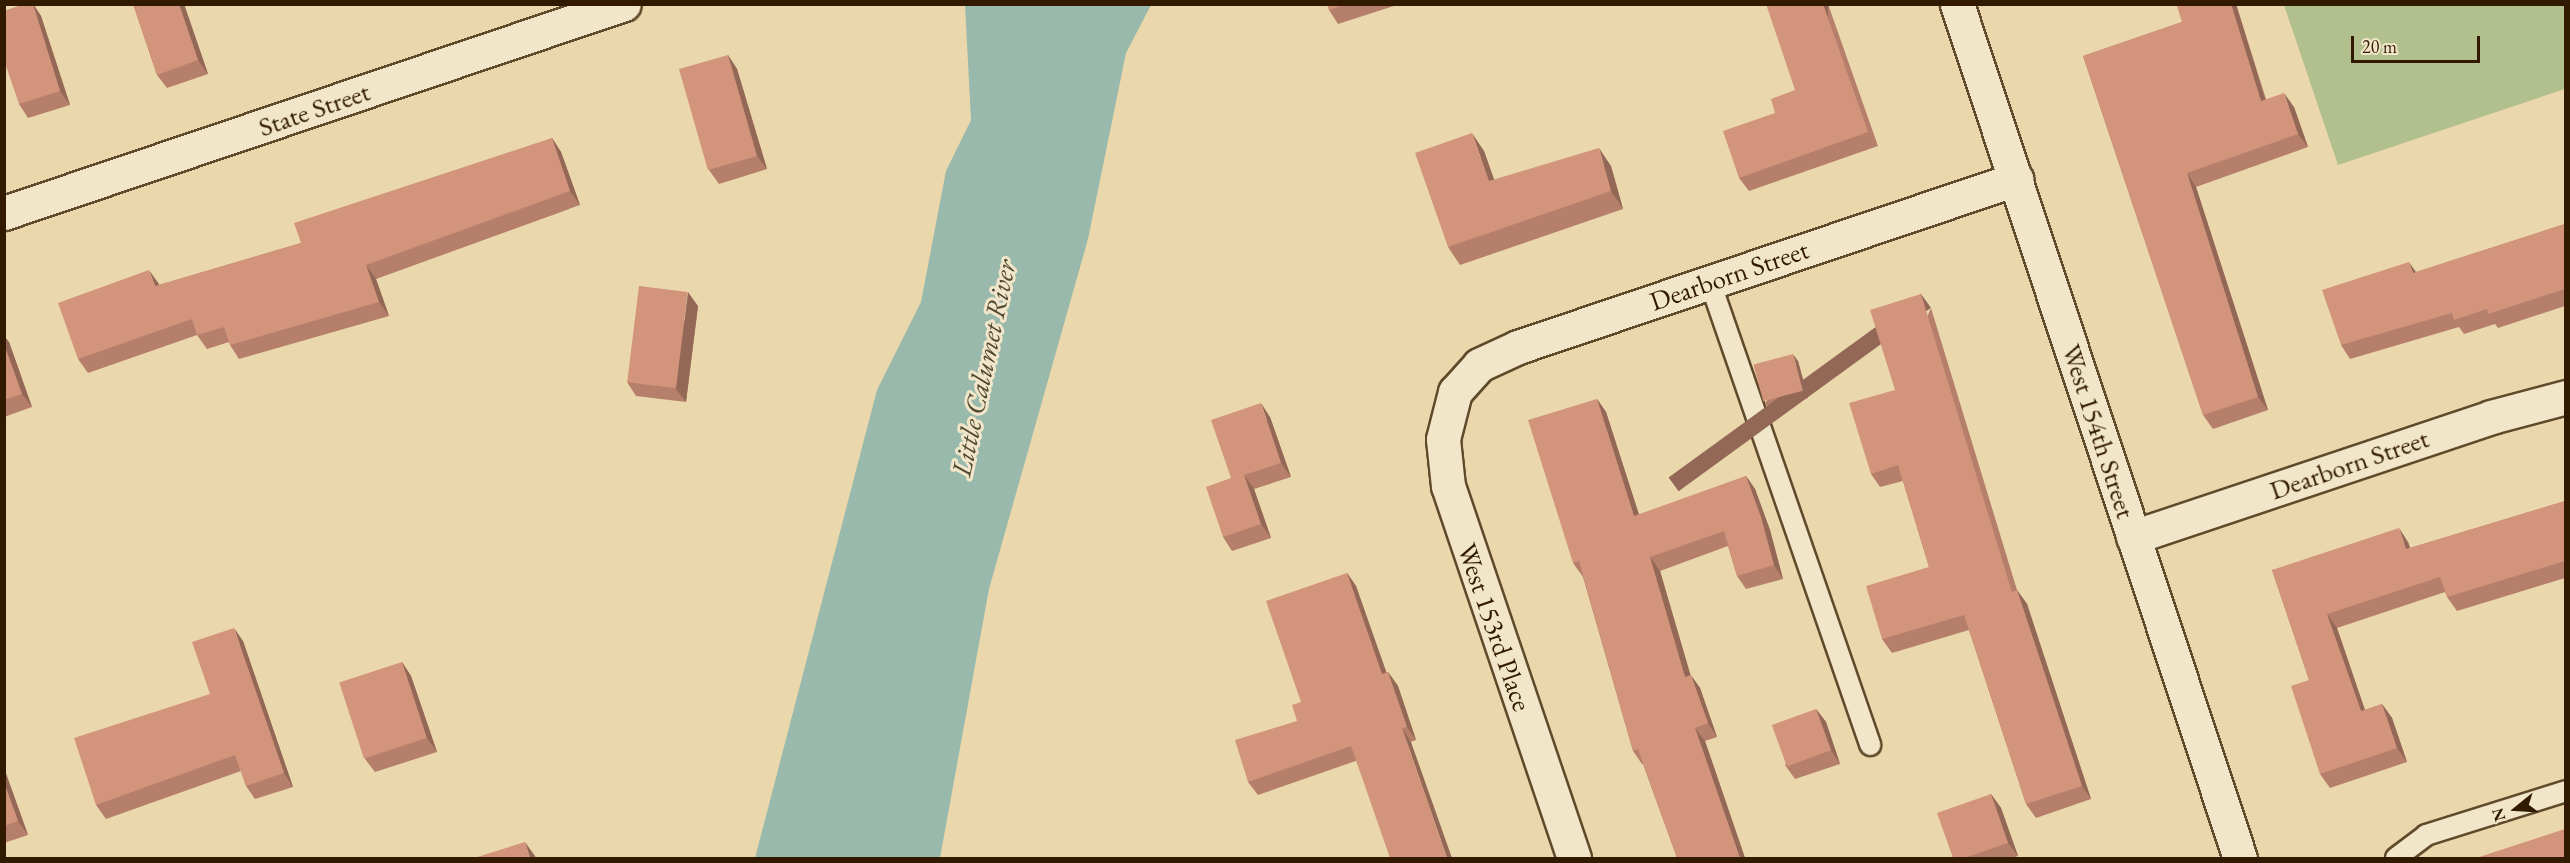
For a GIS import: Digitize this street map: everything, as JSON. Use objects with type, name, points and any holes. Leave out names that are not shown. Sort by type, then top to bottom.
[{"type":"street","name":"State Street","points":[[4,213],[624,4]]},
{"type":"street","name":"West 154th Street","points":[[1957,4],[2240,858]]},
{"type":"street","name":"Dearborn Street","points":[[1455,392],[1479,365],[1518,346],[2016,179]]},
{"type":"street","name":"West 153rd Place","points":[[1455,392],[1443,439],[1448,486],[1574,858]]},
{"type":"street","name":"Dearborn Street","points":[[2133,537],[2491,417],[2565,397]]},
{"type":"lane","points":[[1710,282],[1870,745]]},
{"type":"lane","points":[[2396,858],[2426,836],[2565,791]]},
{"type":"green space","points":[[2284,5],[2565,5],[2565,89],[2338,165]]},
{"type":"water","name":"Little Calumet River","points":[[965,5],[1151,5],[1126,53],[1088,239],[989,589],[940,858],[755,858],[877,390],[921,302],[946,171],[971,120]]},
{"type":"building","points":[[24,4],[33,4],[60,91],[19,104],[4,60],[4,11]]},
{"type":"building","points":[[133,4],[179,4],[198,60],[157,75]]},
{"type":"building","points":[[1327,4],[1346,4],[1329,10]]},
{"type":"building","points":[[1766,4],[1823,4],[1868,132],[1739,178],[1723,131],[1775,113],[1771,99],[1795,90]]},
{"type":"building","points":[[2182,4],[2231,4],[2261,101],[2284,93],[2298,134],[2187,173],[2258,397],[2203,415],[2083,56],[2182,22],[2177,6]]},
{"type":"building","points":[[728,55],[757,156],[708,170],[679,69]]},
{"type":"building","points":[[1472,133],[1489,181],[1599,148],[1611,191],[1448,247],[1415,153]]},
{"type":"building","points":[[552,138],[570,191],[366,265],[379,302],[230,345],[224,327],[197,335],[192,319],[78,359],[58,303],[149,270],[155,286],[301,243],[294,223]]},
{"type":"building","points":[[2565,224],[2565,289],[2488,314],[2487,309],[2454,320],[2452,313],[2341,345],[2322,290],[2409,262],[2413,273]]},
{"type":"building","points":[[639,286],[688,292],[676,388],[627,382]]},
{"type":"building","points":[[1921,294],[2012,592],[2017,590],[2082,786],[2026,804],[1964,615],[1882,639],[1866,586],[1929,567],[1898,465],[1871,474],[1849,403],[1895,390],[1870,310]]},
{"type":"building","points":[[4,344],[22,394],[4,400]]},
{"type":"building","points":[[1793,354],[1803,391],[1763,401],[1753,365]]},
{"type":"building","points":[[1597,399],[1634,516],[1746,476],[1761,517],[1774,565],[1737,576],[1724,531],[1650,557],[1685,677],[1691,675],[1708,723],[1695,728],[1740,858],[1677,858],[1638,749],[1633,751],[1579,561],[1573,563],[1528,420]]},
{"type":"building","points":[[1261,403],[1281,463],[1244,475],[1261,524],[1223,537],[1206,487],[1231,478],[1211,420]]},
{"type":"building","points":[[2565,501],[2565,561],[2447,597],[2440,577],[2327,614],[2361,711],[2382,704],[2397,748],[2320,774],[2291,686],[2309,680],[2272,570],[2399,528],[2406,549]]},
{"type":"building","points":[[1347,573],[1382,674],[1388,672],[1407,727],[1402,728],[1447,858],[1390,858],[1351,746],[1248,782],[1235,740],[1297,721],[1292,705],[1301,702],[1266,601]]},
{"type":"building","points":[[234,628],[284,773],[246,786],[235,755],[96,805],[74,738],[210,694],[192,642]]},
{"type":"building","points":[[402,662],[427,738],[364,758],[339,682]]},
{"type":"building","points":[[1816,709],[1831,750],[1787,766],[1772,725]]},
{"type":"building","points":[[4,782],[18,821],[4,826]]},
{"type":"building","points":[[1991,794],[2008,843],[1964,858],[1953,858],[1937,813]]},
{"type":"building","points":[[2565,829],[2565,858],[2476,858]]},
{"type":"building","points":[[525,842],[530,858],[474,858]]}]
